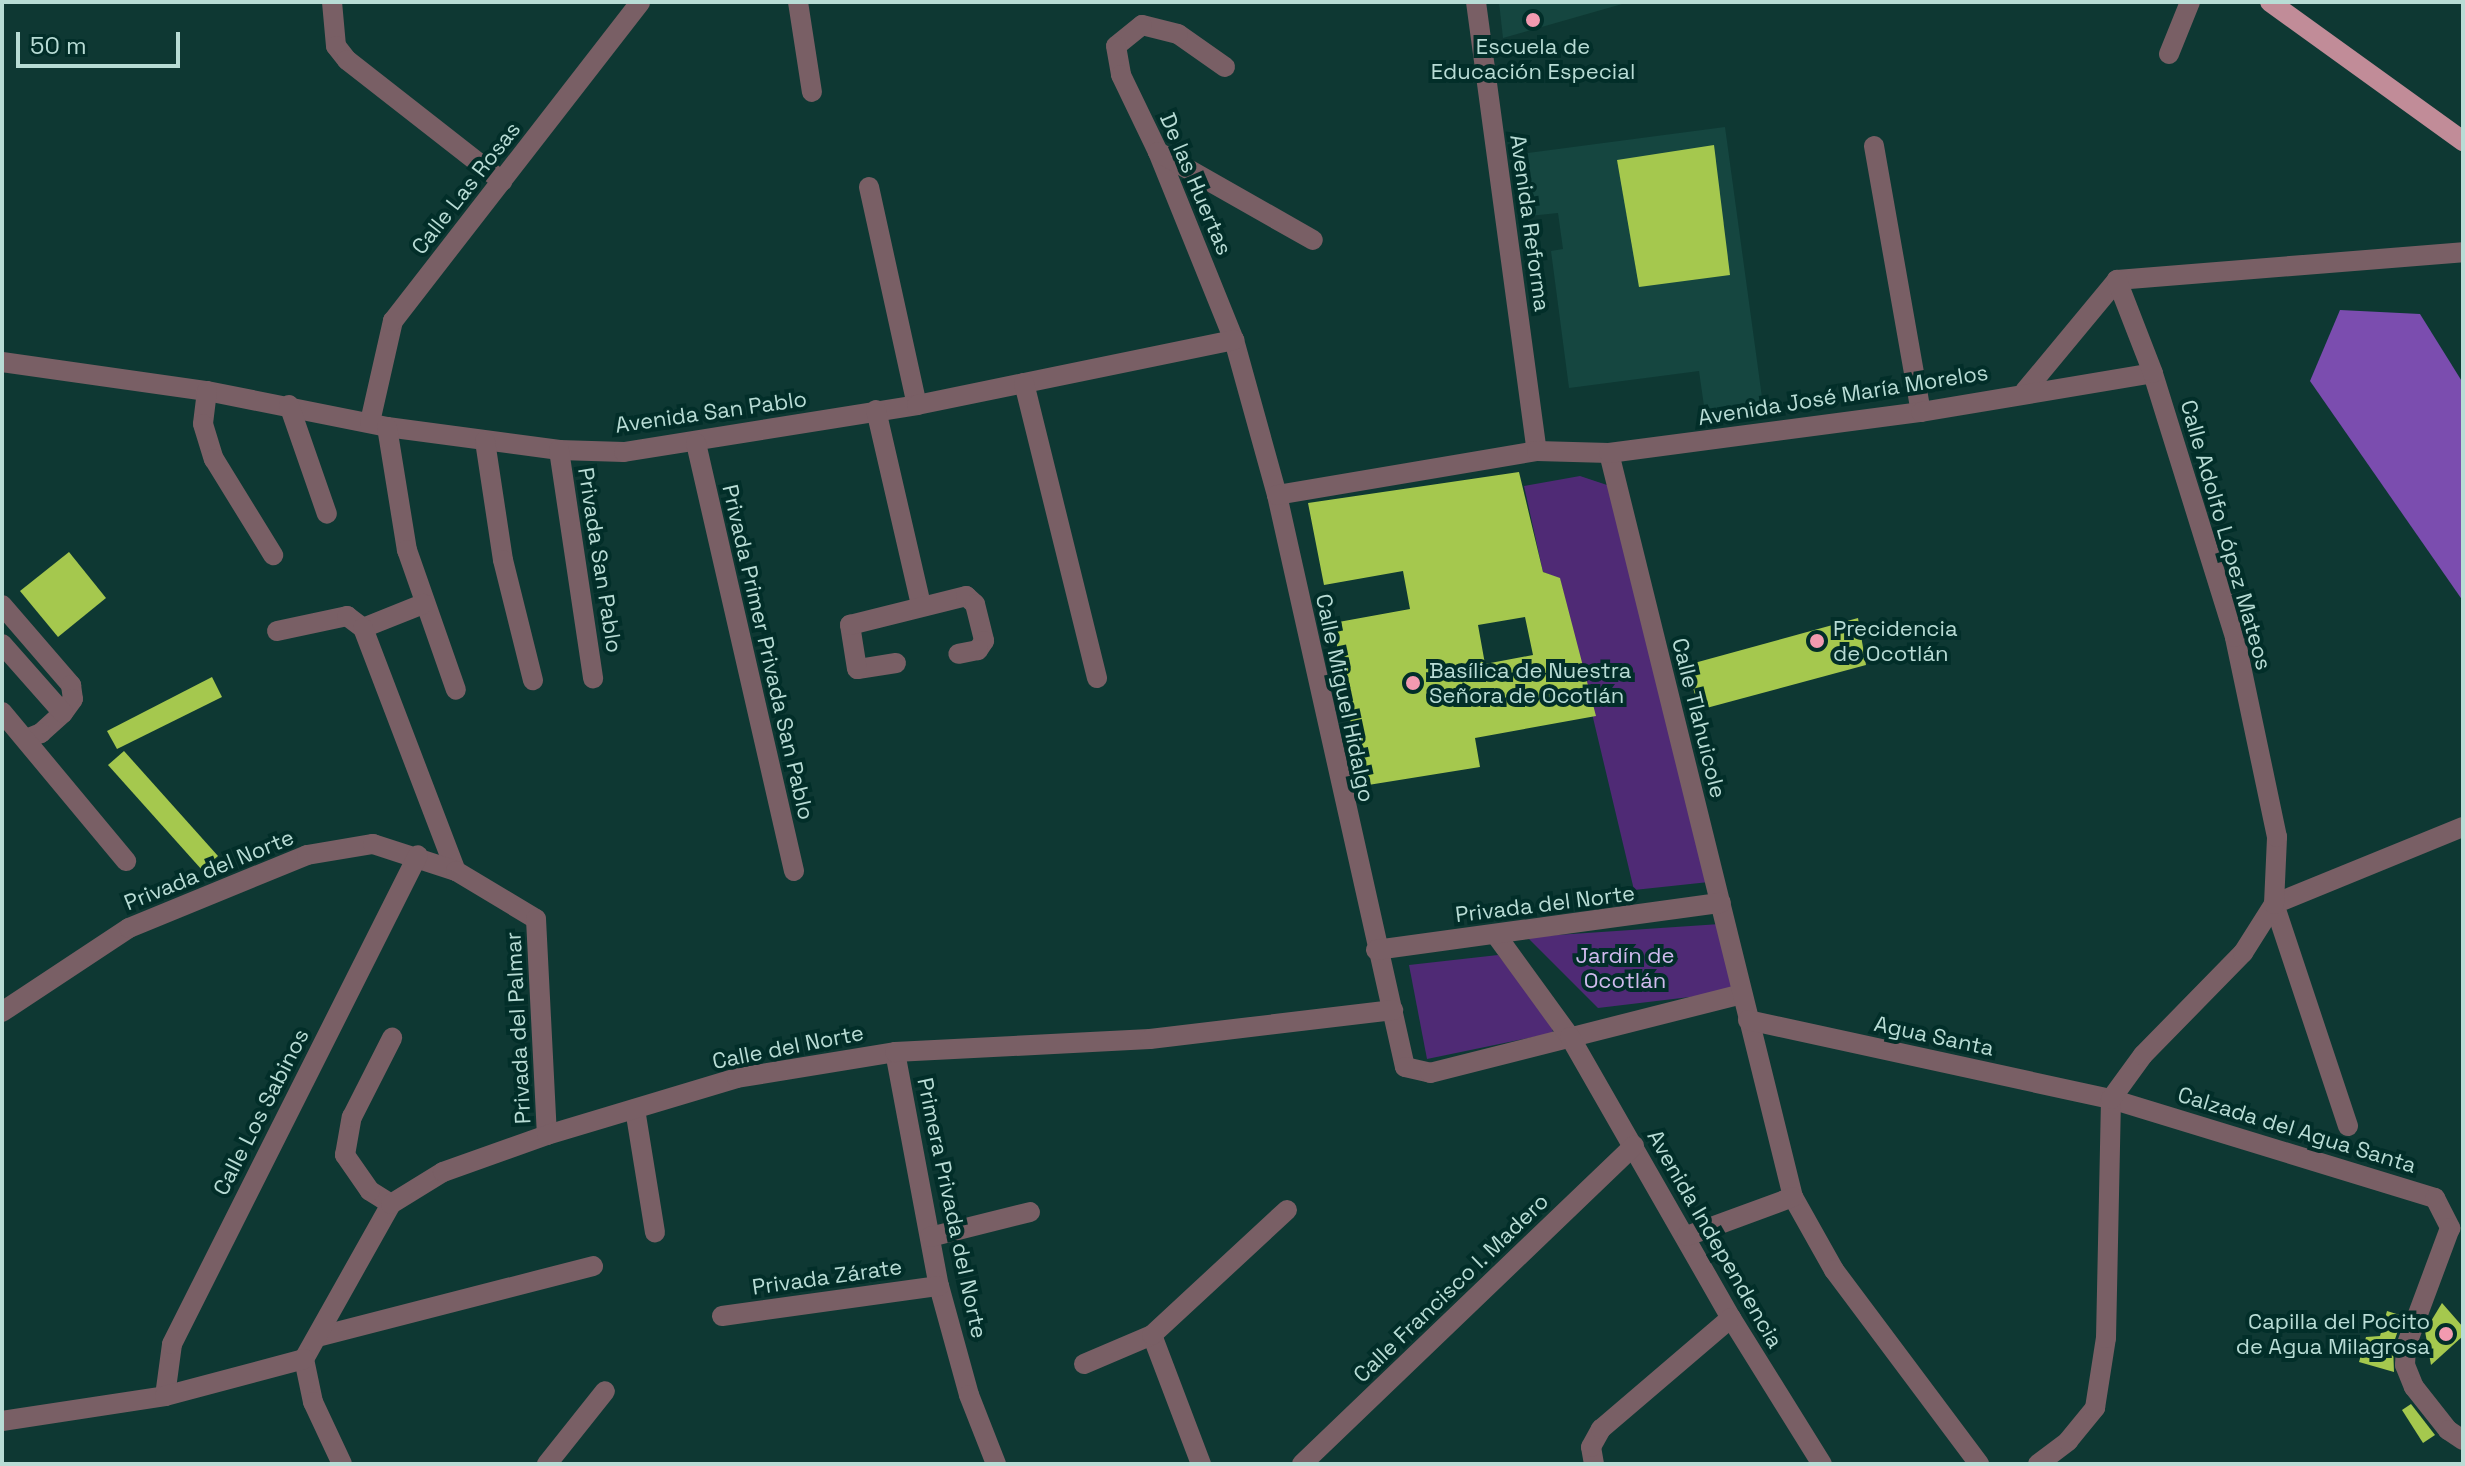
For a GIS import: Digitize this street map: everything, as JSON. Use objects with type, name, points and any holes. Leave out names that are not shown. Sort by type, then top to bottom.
[{"type":"main road","points":[[2273,3],[2463,141]]},
{"type":"street","points":[[332,2],[336,46],[347,60],[502,181]]},
{"type":"street","name":"Calle Las Rosas","points":[[456,690],[423,604],[379,424],[393,321],[640,2]]},
{"type":"street","points":[[798,2],[812,92]]},
{"type":"street","name":"Avenida Reforma","points":[[1476,2],[1537,451]]},
{"type":"street","points":[[2169,54],[2190,2]]},
{"type":"street","name":"De las Huertas","points":[[1225,67],[1178,34],[1142,25],[1116,46],[1121,75],[1158,152],[1234,340]]},
{"type":"street","points":[[1874,146],[1921,412]]},
{"type":"street","points":[[1158,152],[1313,240]]},
{"type":"street","points":[[869,187],[917,405]]},
{"type":"street","points":[[2025,391],[2117,280],[2463,252]]},
{"type":"street","name":"Calle Adolfo López Mateos","points":[[2117,280],[2153,373],[2235,637],[2277,837],[2274,904],[2348,1126]]},
{"type":"street","name":"Avenida San Pablo","points":[[2,362],[207,391],[485,441],[559,450],[624,452],[696,443],[917,405],[1234,340]]},
{"type":"street","name":"Calle Miguel Hidalgo","points":[[1234,340],[1277,495],[1376,950],[1405,1067],[1430,1073],[1570,1037]]},
{"type":"street","name":"Avenida José María Morelos","points":[[1277,495],[1537,451],[1609,453],[1921,412],[2025,391],[2153,373]]},
{"type":"street","points":[[1024,383],[1097,678]]},
{"type":"street","points":[[207,391],[203,424],[214,459],[273,555]]},
{"type":"street","points":[[289,405],[327,514]]},
{"type":"street","points":[[876,410],[921,605]]},
{"type":"street","points":[[485,441],[503,560],[533,680]]},
{"type":"street","name":"Privada Primer Privada San Pablo","points":[[696,443],[794,871]]},
{"type":"street","name":"Privada San Pablo","points":[[559,450],[593,678]]},
{"type":"street","name":"Calle Tlahuicole","points":[[1609,453],[1793,1197],[1834,1270],[1979,1464]]},
{"type":"street","points":[[896,663],[857,669],[850,625],[921,605],[972,598],[983,646],[958,654]]},
{"type":"street","points":[[363,628],[423,604]]},
{"type":"street","points":[[2,605],[71,685],[73,699],[63,713],[41,733],[26,739]]},
{"type":"street","points":[[277,631],[347,616],[363,628],[456,871]]},
{"type":"street","points":[[2,644],[63,713]]},
{"type":"street","points":[[2,712],[126,861]]},
{"type":"street","points":[[2274,904],[2463,827]]},
{"type":"street","name":"Privada del Norte","points":[[2,1012],[129,928],[307,855],[373,844],[418,855],[456,871],[536,919]]},
{"type":"street","name":"Calle Los Sabinos","points":[[165,1396],[172,1344],[418,855]]},
{"type":"street","name":"Privada del Norte","points":[[1376,950],[1721,903]]},
{"type":"street","name":"Calle Adolfo López Mateos","points":[[2111,1099],[2143,1055],[2243,953],[2274,904]]},
{"type":"street","name":"Privada del Palmar","points":[[536,919],[547,1135]]},
{"type":"street","name":"Avenida Independencia","points":[[1496,935],[1570,1037],[1687,1236],[1731,1318],[1822,1464]]},
{"type":"street","points":[[1570,1037],[1742,994]]},
{"type":"street","name":"Calle del Norte","points":[[304,1359],[391,1204],[443,1172],[547,1135],[737,1078],[895,1052],[1150,1039],[1393,1010]]},
{"type":"street","name":"Agua Santa","points":[[1748,1020],[2111,1099]]},
{"type":"street","points":[[391,1204],[370,1191],[345,1155],[352,1117],[392,1038]]},
{"type":"street","name":"Primera Privada del Norte","points":[[895,1052],[939,1286],[969,1395],[996,1464]]},
{"type":"street","points":[[2038,1464],[2068,1441],[2095,1408],[2106,1338],[2111,1099]]},
{"type":"street","name":"Calzada del Agua Santa","points":[[2111,1099],[2435,1198],[2450,1228],[2417,1317],[2405,1365],[2414,1387],[2456,1435],[2463,1458]]},
{"type":"street","points":[[635,1109],[655,1232]]},
{"type":"street","name":"Calle Francisco I. Madero","points":[[1302,1464],[1634,1146]]},
{"type":"street","points":[[1687,1236],[1793,1197]]},
{"type":"street","points":[[1084,1364],[1152,1335],[1287,1210]]},
{"type":"street","points":[[930,1237],[1030,1212]]},
{"type":"street","points":[[317,1337],[593,1266]]},
{"type":"street","name":"Privada Zárate","points":[[722,1316],[939,1286]]},
{"type":"street","points":[[1594,1464],[1591,1447],[1601,1429],[1731,1318]]},
{"type":"street","points":[[1152,1335],[1201,1464]]},
{"type":"street","points":[[2,1421],[165,1396],[304,1359],[313,1402],[342,1464]]},
{"type":"street","points":[[547,1464],[605,1391]]},
{"type":"shaded area","name":"Escuela de Educación Especial","points":[[1499,2],[1629,2],[1503,38]]},
{"type":"shaded area","points":[[1725,127],[1764,412],[1706,420],[1699,371],[1569,388],[1551,251],[1563,249],[1558,213],[1529,216],[1520,154]]},
{"type":"shaded area","points":[[2340,310],[2420,314],[2463,383],[2463,601],[2310,381]]},
{"type":"green space","points":[[1580,476],[1610,486],[1709,882],[1634,890],[1560,579],[1543,572],[1524,486]]},
{"type":"green space","name":"Jardín de Ocotlán","points":[[1720,924],[1740,991],[1598,1008],[1527,937]]},
{"type":"green space","points":[[1498,955],[1551,1021],[1553,1033],[1427,1059],[1409,965]]},
{"type":"building","points":[[1714,145],[1730,275],[1639,287],[1617,160]]},
{"type":"building","points":[[1519,472],[1543,572],[1560,578],[1596,716],[1475,738],[1480,767],[1362,786],[1333,623],[1410,609],[1403,571],[1324,585],[1308,503]],"holes":[[[1525,617],[1533,655],[1485,664],[1478,625]]]},
{"type":"building","points":[[69,552],[106,598],[58,637],[20,591]]},
{"type":"building","name":"Precidencia de Ocotlán","points":[[1858,618],[1866,665],[1699,710],[1687,665]]},
{"type":"building","points":[[212,677],[222,697],[117,749],[107,731]]},
{"type":"building","points":[[124,751],[218,856],[202,870],[108,765]]},
{"type":"building","name":"Capilla del Pocito de Agua Milagrosa","points":[[2442,1303],[2463,1327],[2463,1336],[2431,1365],[2425,1331]]},
{"type":"building","points":[[2387,1311],[2403,1316],[2393,1345],[2394,1372],[2359,1362],[2366,1337],[2380,1336]]},
{"type":"building","points":[[2411,1404],[2435,1435],[2423,1443],[2402,1410]]},
{"type":"place","name":"Escuela de Educación Especial","points":[[1533,20]]},
{"type":"place","name":"Precidencia de Ocotlán","points":[[1817,641]]},
{"type":"place","name":"Basílica de Nuestra Señora de Ocotlán","points":[[1413,683]]},
{"type":"place","name":"Capilla del Pocito de Agua Milagrosa","points":[[2446,1334]]}]
